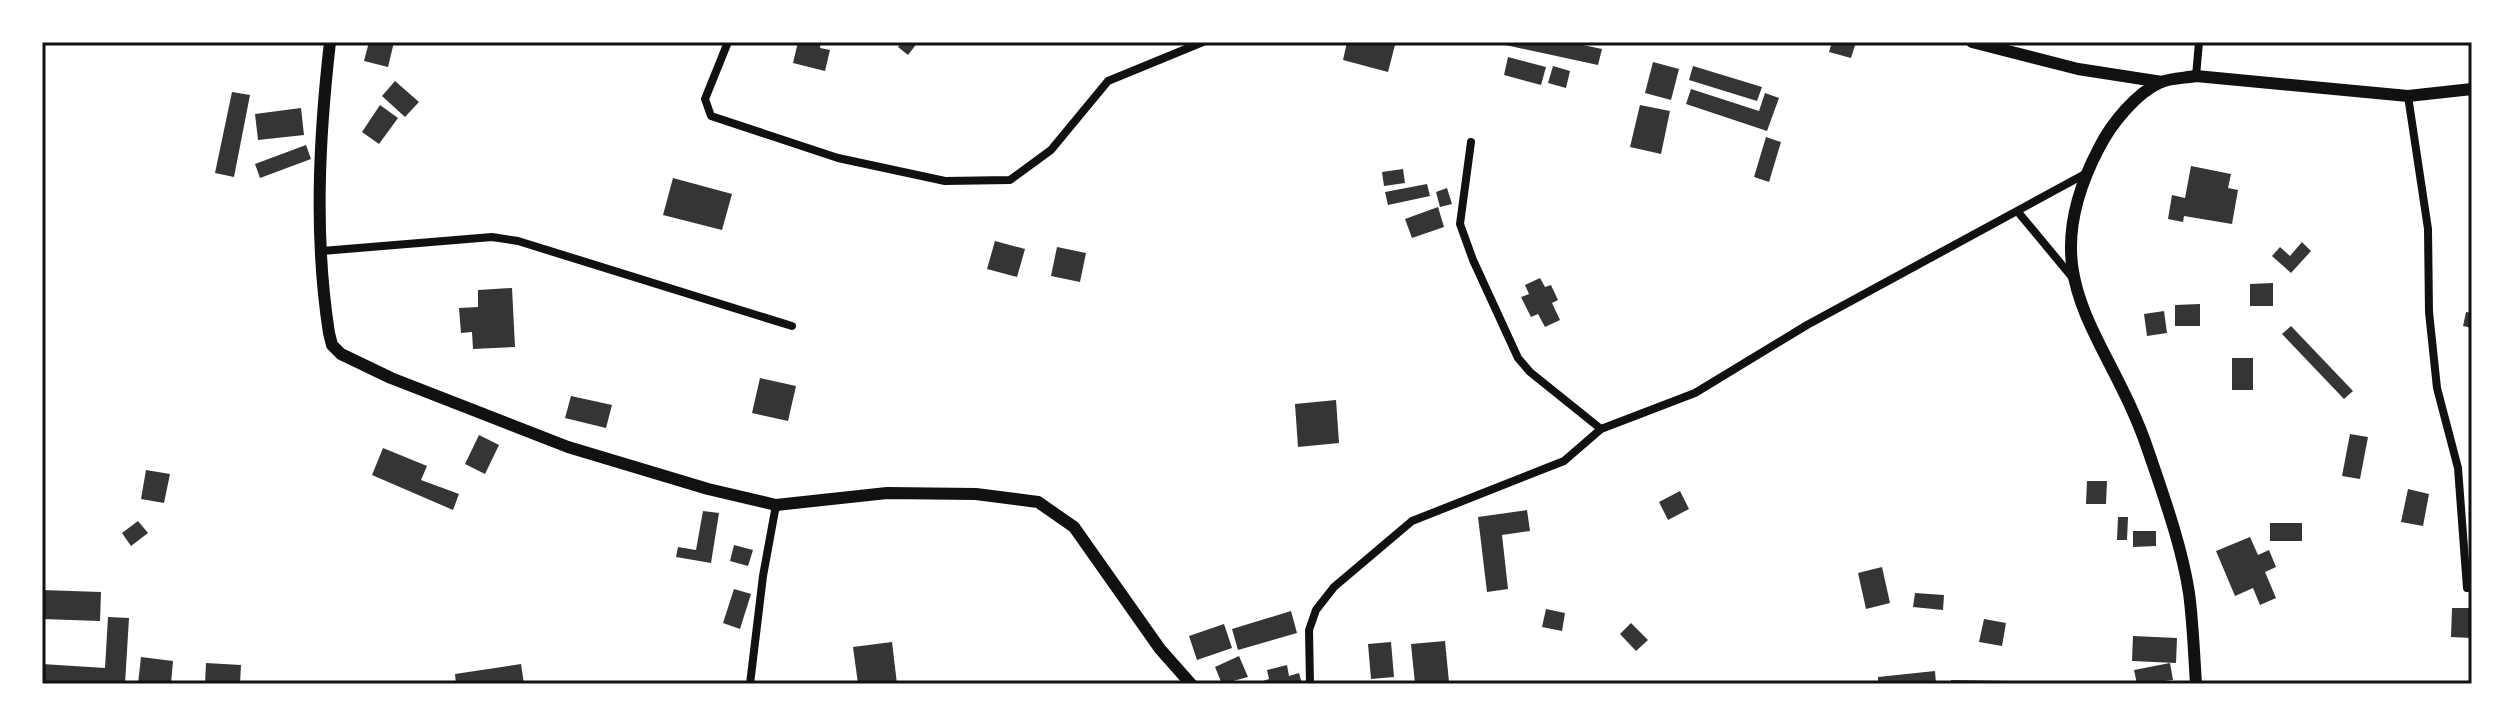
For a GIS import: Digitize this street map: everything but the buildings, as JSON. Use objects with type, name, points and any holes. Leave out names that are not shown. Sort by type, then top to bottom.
[{"type":"street","points":[[330,42],[319,131],[322,251],[332,345],[352,361],[568,447],[708,489],[776,505],[887,493],[976,494],[1038,502],[1074,527],[1160,649],[1191,684]]},
{"type":"street","points":[[728,42],[708,84],[705,99],[711,116],[838,158],[945,181],[989,183],[1010,180],[1034,166],[1108,81],[1203,42]]},
{"type":"street","points":[[1972,42],[2078,69],[2162,82],[2196,76],[2408,96],[2472,89]]},
{"type":"street","points":[[2196,76],[2199,42]]},
{"type":"street","points":[[2162,82],[2140,96],[2106,134],[2085,174],[2068,249],[2073,278],[2092,332],[2131,406],[2149,452],[2189,591],[2196,684]]},
{"type":"street","points":[[2408,96],[2428,229],[2429,312],[2437,388],[2458,468],[2467,588]]},
{"type":"street","points":[[1471,142],[1460,224],[1473,260],[1518,358],[1530,372],[1601,429]]},
{"type":"street","points":[[1310,684],[1309,630],[1316,610],[1334,587],[1412,521],[1564,461],[1601,429],[1695,393],[1807,325],[2085,174]]},
{"type":"street","points":[[2018,212],[2073,278]]},
{"type":"street","points":[[322,251],[446,239],[492,237],[518,241],[792,326]]},
{"type":"street","points":[[750,684],[763,576],[776,505]]}]
